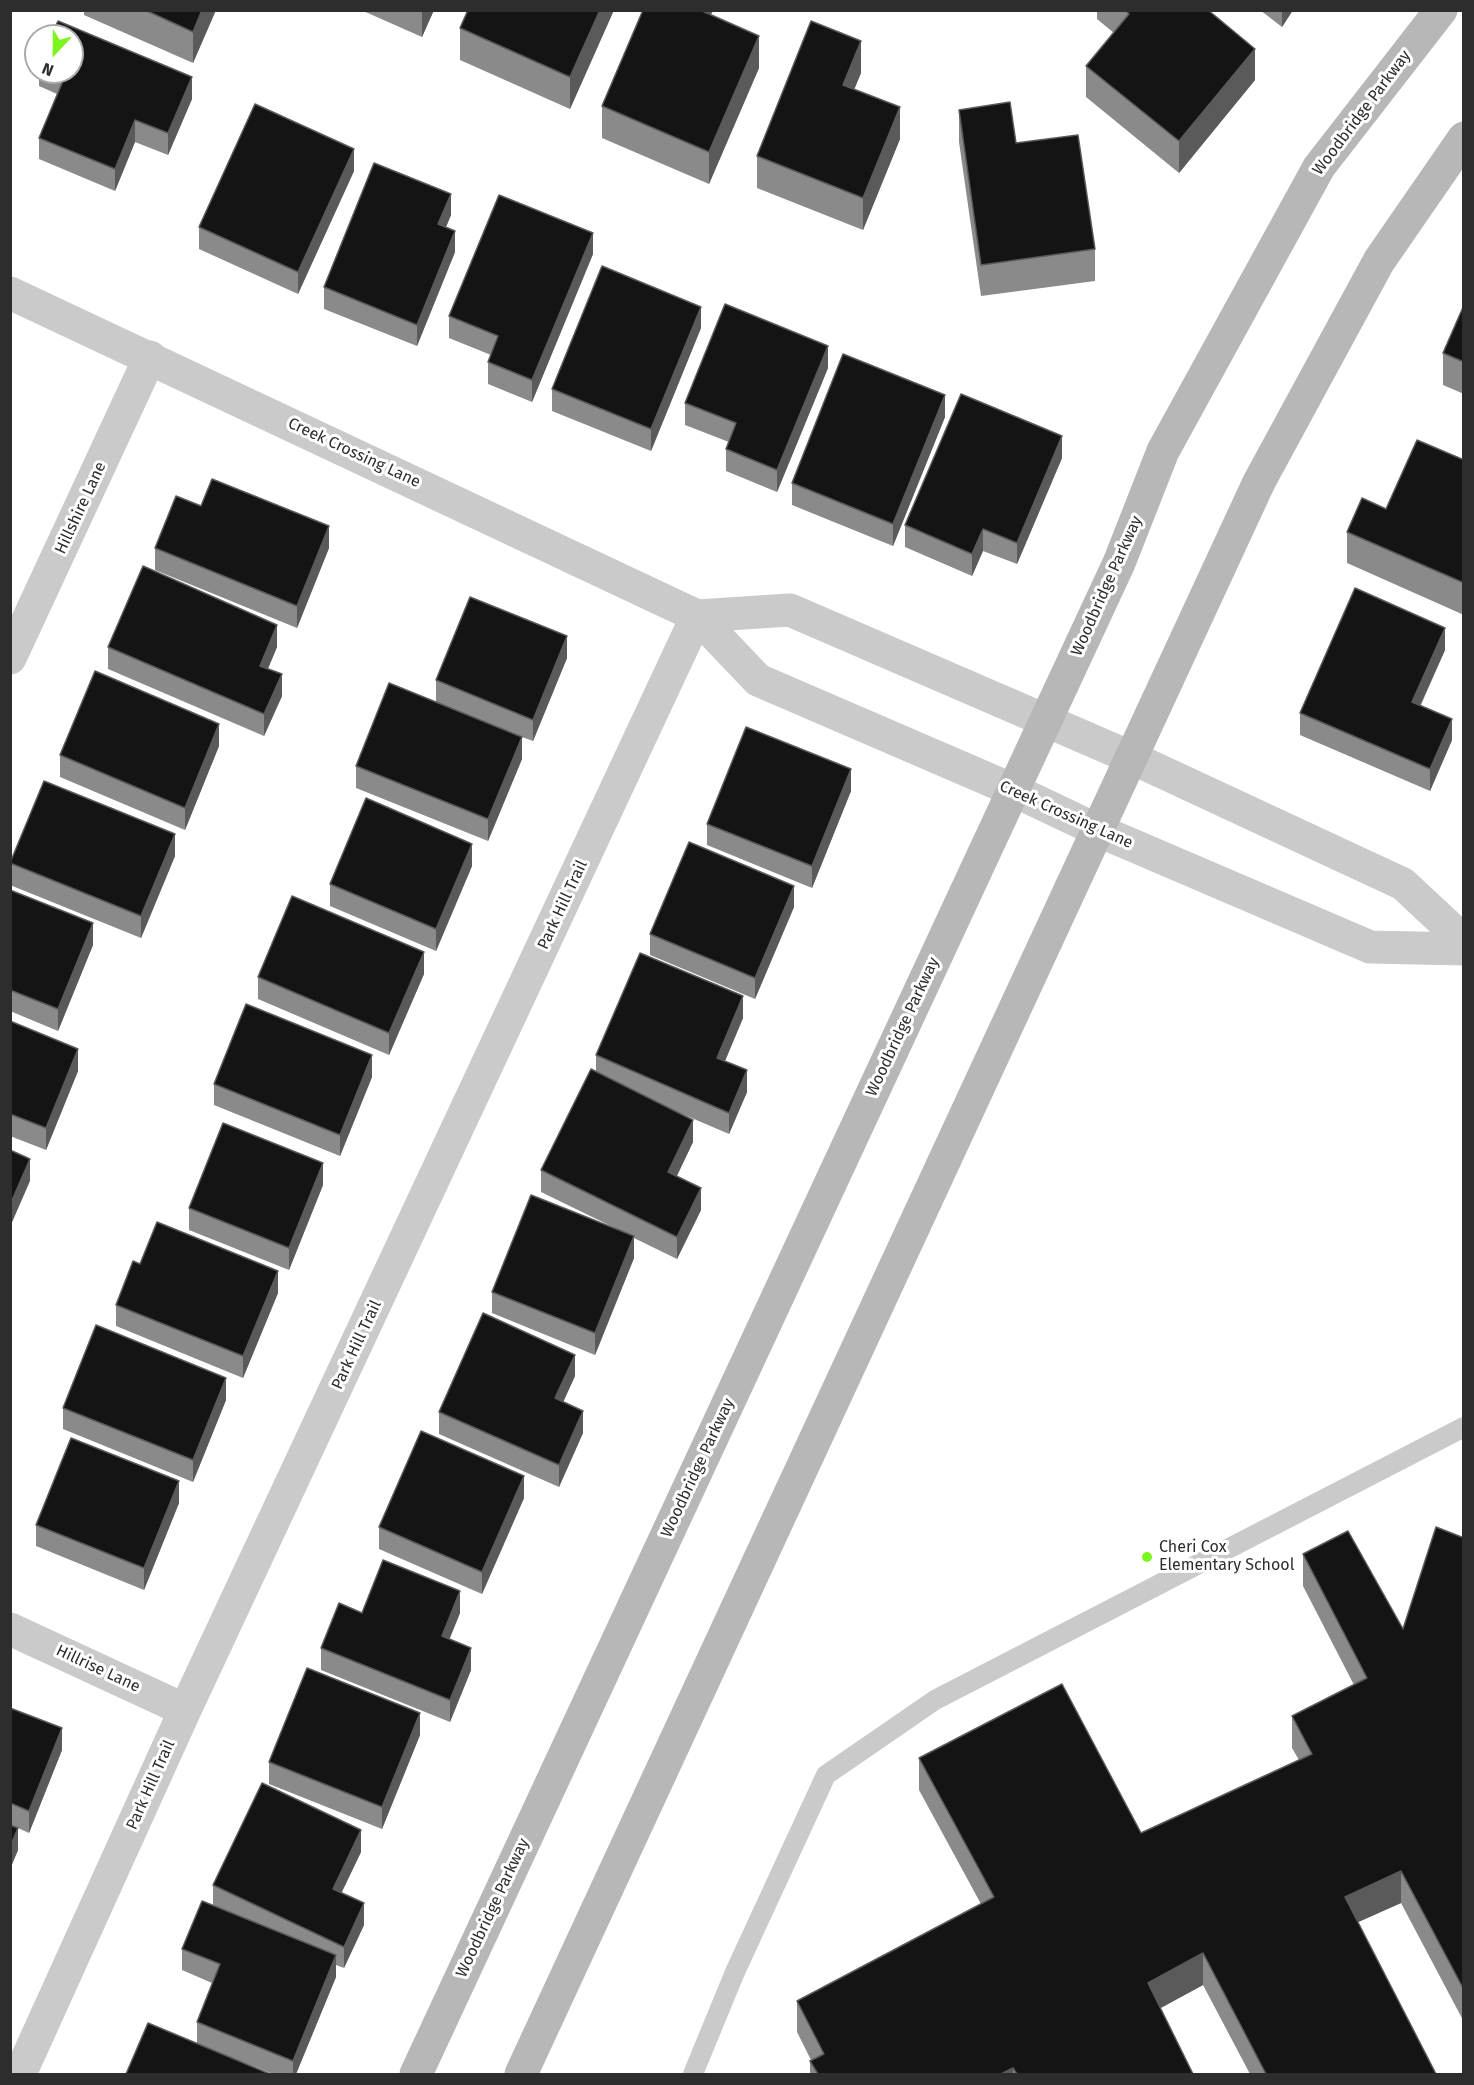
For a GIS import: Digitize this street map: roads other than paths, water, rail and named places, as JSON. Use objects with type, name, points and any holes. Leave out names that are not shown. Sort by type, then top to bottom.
[{"type":"main road","name":"Woodbridge Parkway","points":[[416,2074],[1119,563],[1162,451],[1318,167],[1441,10]]},
{"type":"main road","points":[[521,2074],[1259,482],[1379,261],[1464,138]]},
{"type":"street","name":"Creek Crossing Lane","points":[[10,293],[697,616],[758,680],[1013,790],[1097,830],[1370,947],[1464,949]]},
{"type":"street","name":"Hillshire Lane","points":[[10,658],[150,357]]},
{"type":"street","name":"Creek Crossing Lane","points":[[697,616],[790,610],[1046,719],[1403,884],[1464,942]]},
{"type":"street","name":"Park Hill Trail","points":[[20,2074],[185,1710],[697,616]]},
{"type":"street","name":"Hillrise Lane","points":[[10,1629],[185,1710]]},
{"type":"lane","points":[[693,2074],[735,1972],[826,1775],[935,1700],[1464,1427]]},
{"type":"place","name":"Cheri Cox Elementary School","points":[[1147,1557]]}]
